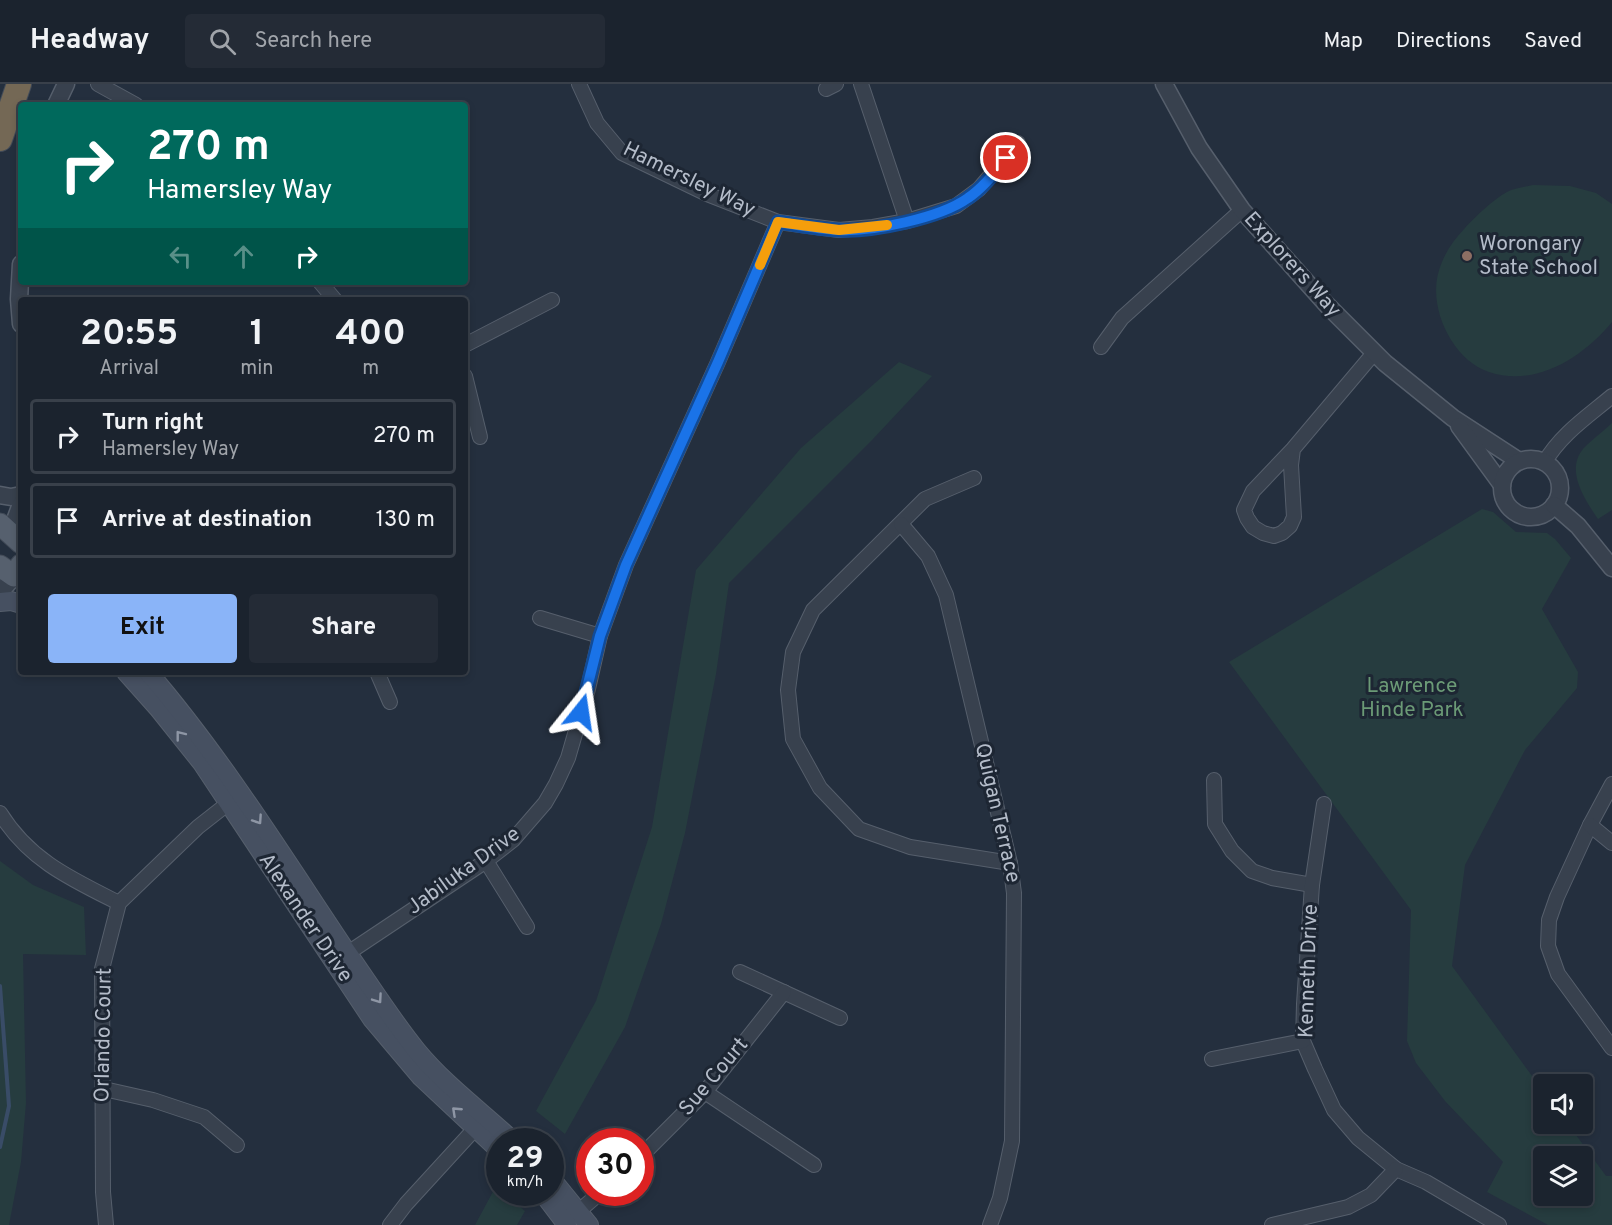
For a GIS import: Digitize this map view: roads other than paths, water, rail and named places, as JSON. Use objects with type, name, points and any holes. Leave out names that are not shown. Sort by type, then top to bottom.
[{"type":"highway","points":[[0,139],[19,84]]},
{"type":"main road","points":[[0,558],[10,534]]},
{"type":"main road","points":[[0,602],[18,603]]},
{"type":"main road","name":"Alexander Drive","points":[[129,675],[235,798]]},
{"type":"main road","name":"Alexander Drive","points":[[151,675],[176,705],[341,957],[372,1019],[443,1099],[491,1128]]},
{"type":"main road","name":"Alexander Drive","points":[[481,1122],[486,1130]]},
{"type":"main road","points":[[564,1198],[579,1220]]},
{"type":"main road","points":[[560,1206],[579,1220]]},
{"type":"street","points":[[57,102],[66,84]]},
{"type":"street","points":[[98,84],[131,102]]},
{"type":"street","name":"Hamersley Way","points":[[579,84],[597,123],[622,153],[707,194],[778,222],[839,230],[908,221],[956,206],[994,174],[1018,143]]},
{"type":"street","points":[[861,84],[908,221]]},
{"type":"street","name":"Explorers Way","points":[[1164,84],[1199,148],[1242,210],[1327,305],[1374,353],[1453,418],[1519,461],[1530,459],[1544,463]]},
{"type":"street","points":[[1101,347],[1122,318],[1242,210]]},
{"type":"street","name":"Jabiluka Drive","points":[[341,957],[486,861],[513,840],[531,820],[556,783],[568,758],[588,689],[600,636],[626,565],[648,512],[718,362],[778,222]]},
{"type":"street","points":[[322,285],[332,297]]},
{"type":"street","points":[[468,343],[552,300]]},
{"type":"street","points":[[1293,449],[1291,465],[1294,517],[1290,526],[1282,533],[1274,536],[1263,533],[1246,518],[1244,510],[1253,491],[1293,449],[1374,353]]},
{"type":"street","points":[[468,388],[480,437]]},
{"type":"street","points":[[1612,396],[1562,438],[1544,463],[1556,473],[1560,484],[1559,495],[1554,505],[1578,526],[1612,568]]},
{"type":"street","name":"Explorers Way","points":[[1453,418],[1502,485],[1503,496],[1516,513],[1536,516],[1546,512],[1554,505]]},
{"type":"street","points":[[1502,485],[1505,475],[1519,461]]},
{"type":"street","points":[[974,478],[925,499],[813,610],[793,652],[788,690],[793,739],[820,788],[859,829],[910,847],[1010,862]]},
{"type":"street","points":[[0,495],[18,496]]},
{"type":"street","points":[[10,534],[18,512]]},
{"type":"street","name":"Quigan Terrace","points":[[901,524],[928,556],[946,595],[1010,862],[1014,893],[1012,1141],[1000,1198],[990,1225]]},
{"type":"street","points":[[0,593],[14,572]]},
{"type":"street","points":[[540,618],[600,636]]},
{"type":"street","points":[[378,675],[390,702]]},
{"type":"street","points":[[1214,780],[1215,824],[1232,851],[1252,871],[1272,878],[1312,885]]},
{"type":"street","points":[[1612,784],[1590,825],[1557,897],[1549,920],[1548,946],[1557,974],[1612,1048]]},
{"type":"street","points":[[0,813],[13,833],[34,854],[119,903],[198,827],[235,798]]},
{"type":"street","name":"Kenneth Drive","points":[[1324,804],[1312,885],[1304,1041],[1334,1110],[1358,1138],[1396,1169],[1426,1182],[1498,1225]]},
{"type":"street","points":[[1590,825],[1612,843]]},
{"type":"street","points":[[486,861],[527,927]]},
{"type":"street","name":"Orlando Court","points":[[105,1225],[102,969],[119,903]]},
{"type":"street","points":[[740,972],[840,1018]]},
{"type":"street","name":"Sue Court","points":[[654,1143],[705,1092],[783,992]]},
{"type":"street","points":[[1212,1059],[1304,1041]]},
{"type":"street","points":[[104,1089],[153,1100],[204,1117],[237,1145]]},
{"type":"street","points":[[705,1092],[814,1165]]},
{"type":"street","points":[[390,1225],[406,1204],[481,1122]]},
{"type":"street","points":[[1272,1225],[1348,1207],[1371,1195],[1396,1169]]},
{"type":"street","points":[[579,1220],[590,1206]]},
{"type":"waterway","points":[[0,986],[9,1106],[0,1147]]},
{"type":"place","name":"Worongary State School","points":[[1467,256]]},
{"type":"park label","name":"Lawrence Hinde Park","points":[[1412,698]]}]
